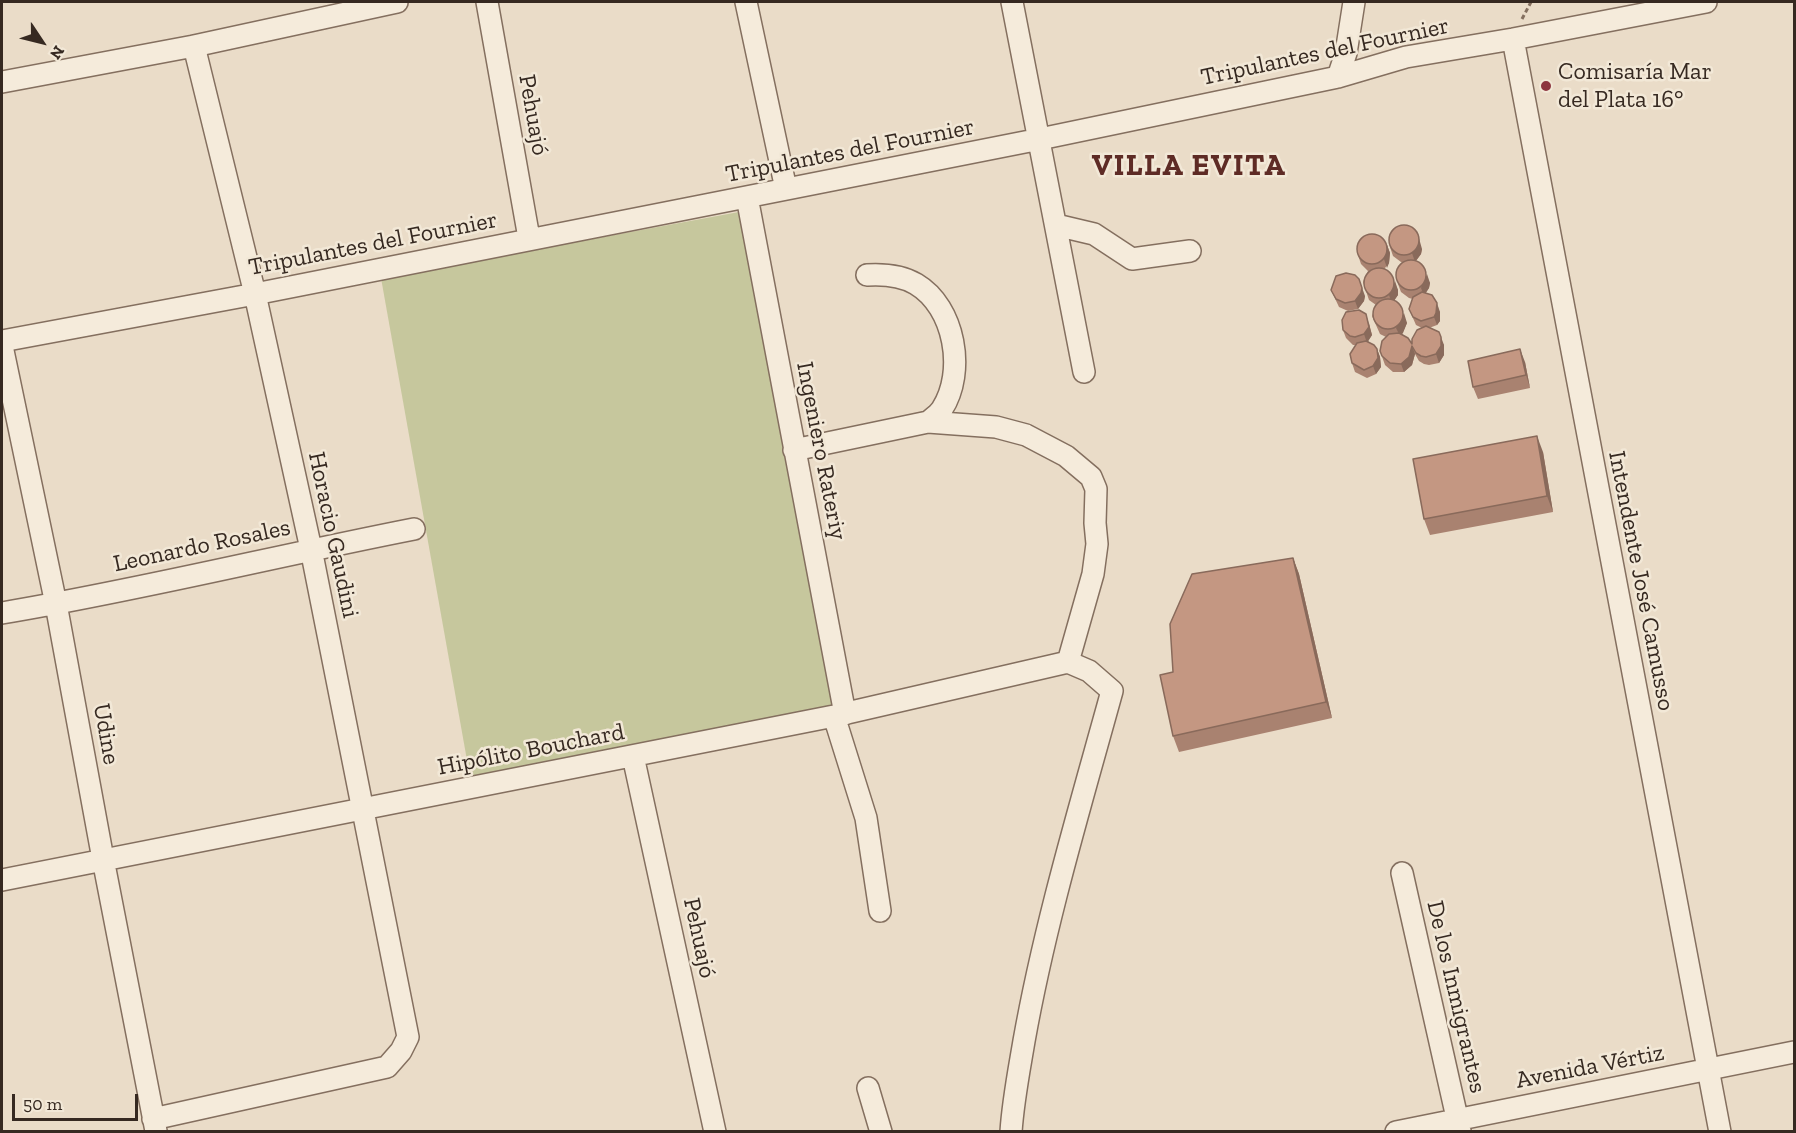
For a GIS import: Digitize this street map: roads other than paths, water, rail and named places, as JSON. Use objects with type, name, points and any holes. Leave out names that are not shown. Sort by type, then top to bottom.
[{"type":"street","points":[[2,82],[194,46],[397,2]]},
{"type":"street","name":"Pehuajó","points":[[487,2],[529,238]]},
{"type":"street","points":[[746,2],[786,189]]},
{"type":"street","points":[[1012,2],[1084,372]]},
{"type":"street","points":[[1338,77],[1346,53],[1354,2]]},
{"type":"street","name":"Tripulantes del Fournier","points":[[2,341],[255,294],[529,238],[1040,140],[1338,77],[1406,57],[1706,2]]},
{"type":"street","name":"Intendente José Camusso","points":[[1513,39],[1720,1131]]},
{"type":"street","name":"Horacio Gaudini","points":[[155,1125],[387,1066],[401,1051],[408,1037],[310,549],[255,294],[194,46]]},
{"type":"street","name":"Ingeniero Rateriy","points":[[747,197],[840,715],[860,802],[866,818],[879,911]]},
{"type":"street","points":[[1056,225],[1094,234],[1132,259],[1190,251]]},
{"type":"street","points":[[867,275],[887,273],[916,284],[939,306],[953,337],[954,374],[948,395],[942,410],[928,422]]},
{"type":"street","name":"Udine","points":[[2,346],[56,604],[155,1125]]},
{"type":"street","points":[[794,450],[928,422],[996,427],[1026,435],[1074,461],[1091,477],[1096,489],[1097,544],[1093,574],[1068,662],[1089,671],[1112,691],[1055,899],[1033,991],[1012,1110],[1011,1131]]},
{"type":"street","name":"Leonardo Rosales","points":[[2,614],[414,529]]},
{"type":"street","name":"Hipólito Bouchard","points":[[2,880],[840,715],[1068,662]]},
{"type":"street","name":"Pehuajó","points":[[633,756],[715,1131]]},
{"type":"street","name":"De los Inmigrantes","points":[[1402,873],[1459,1125]]},
{"type":"street","name":"Avenida Vértiz","points":[[1396,1131],[1459,1125],[1794,1052]]},
{"type":"street","points":[[868,1088],[881,1131]]},
{"type":"place","name":"Comisaría Mar del Plata 16°","points":[[1546,86]]},
{"type":"district","name":"VILLA EVITA","points":[[1189,166]]}]
